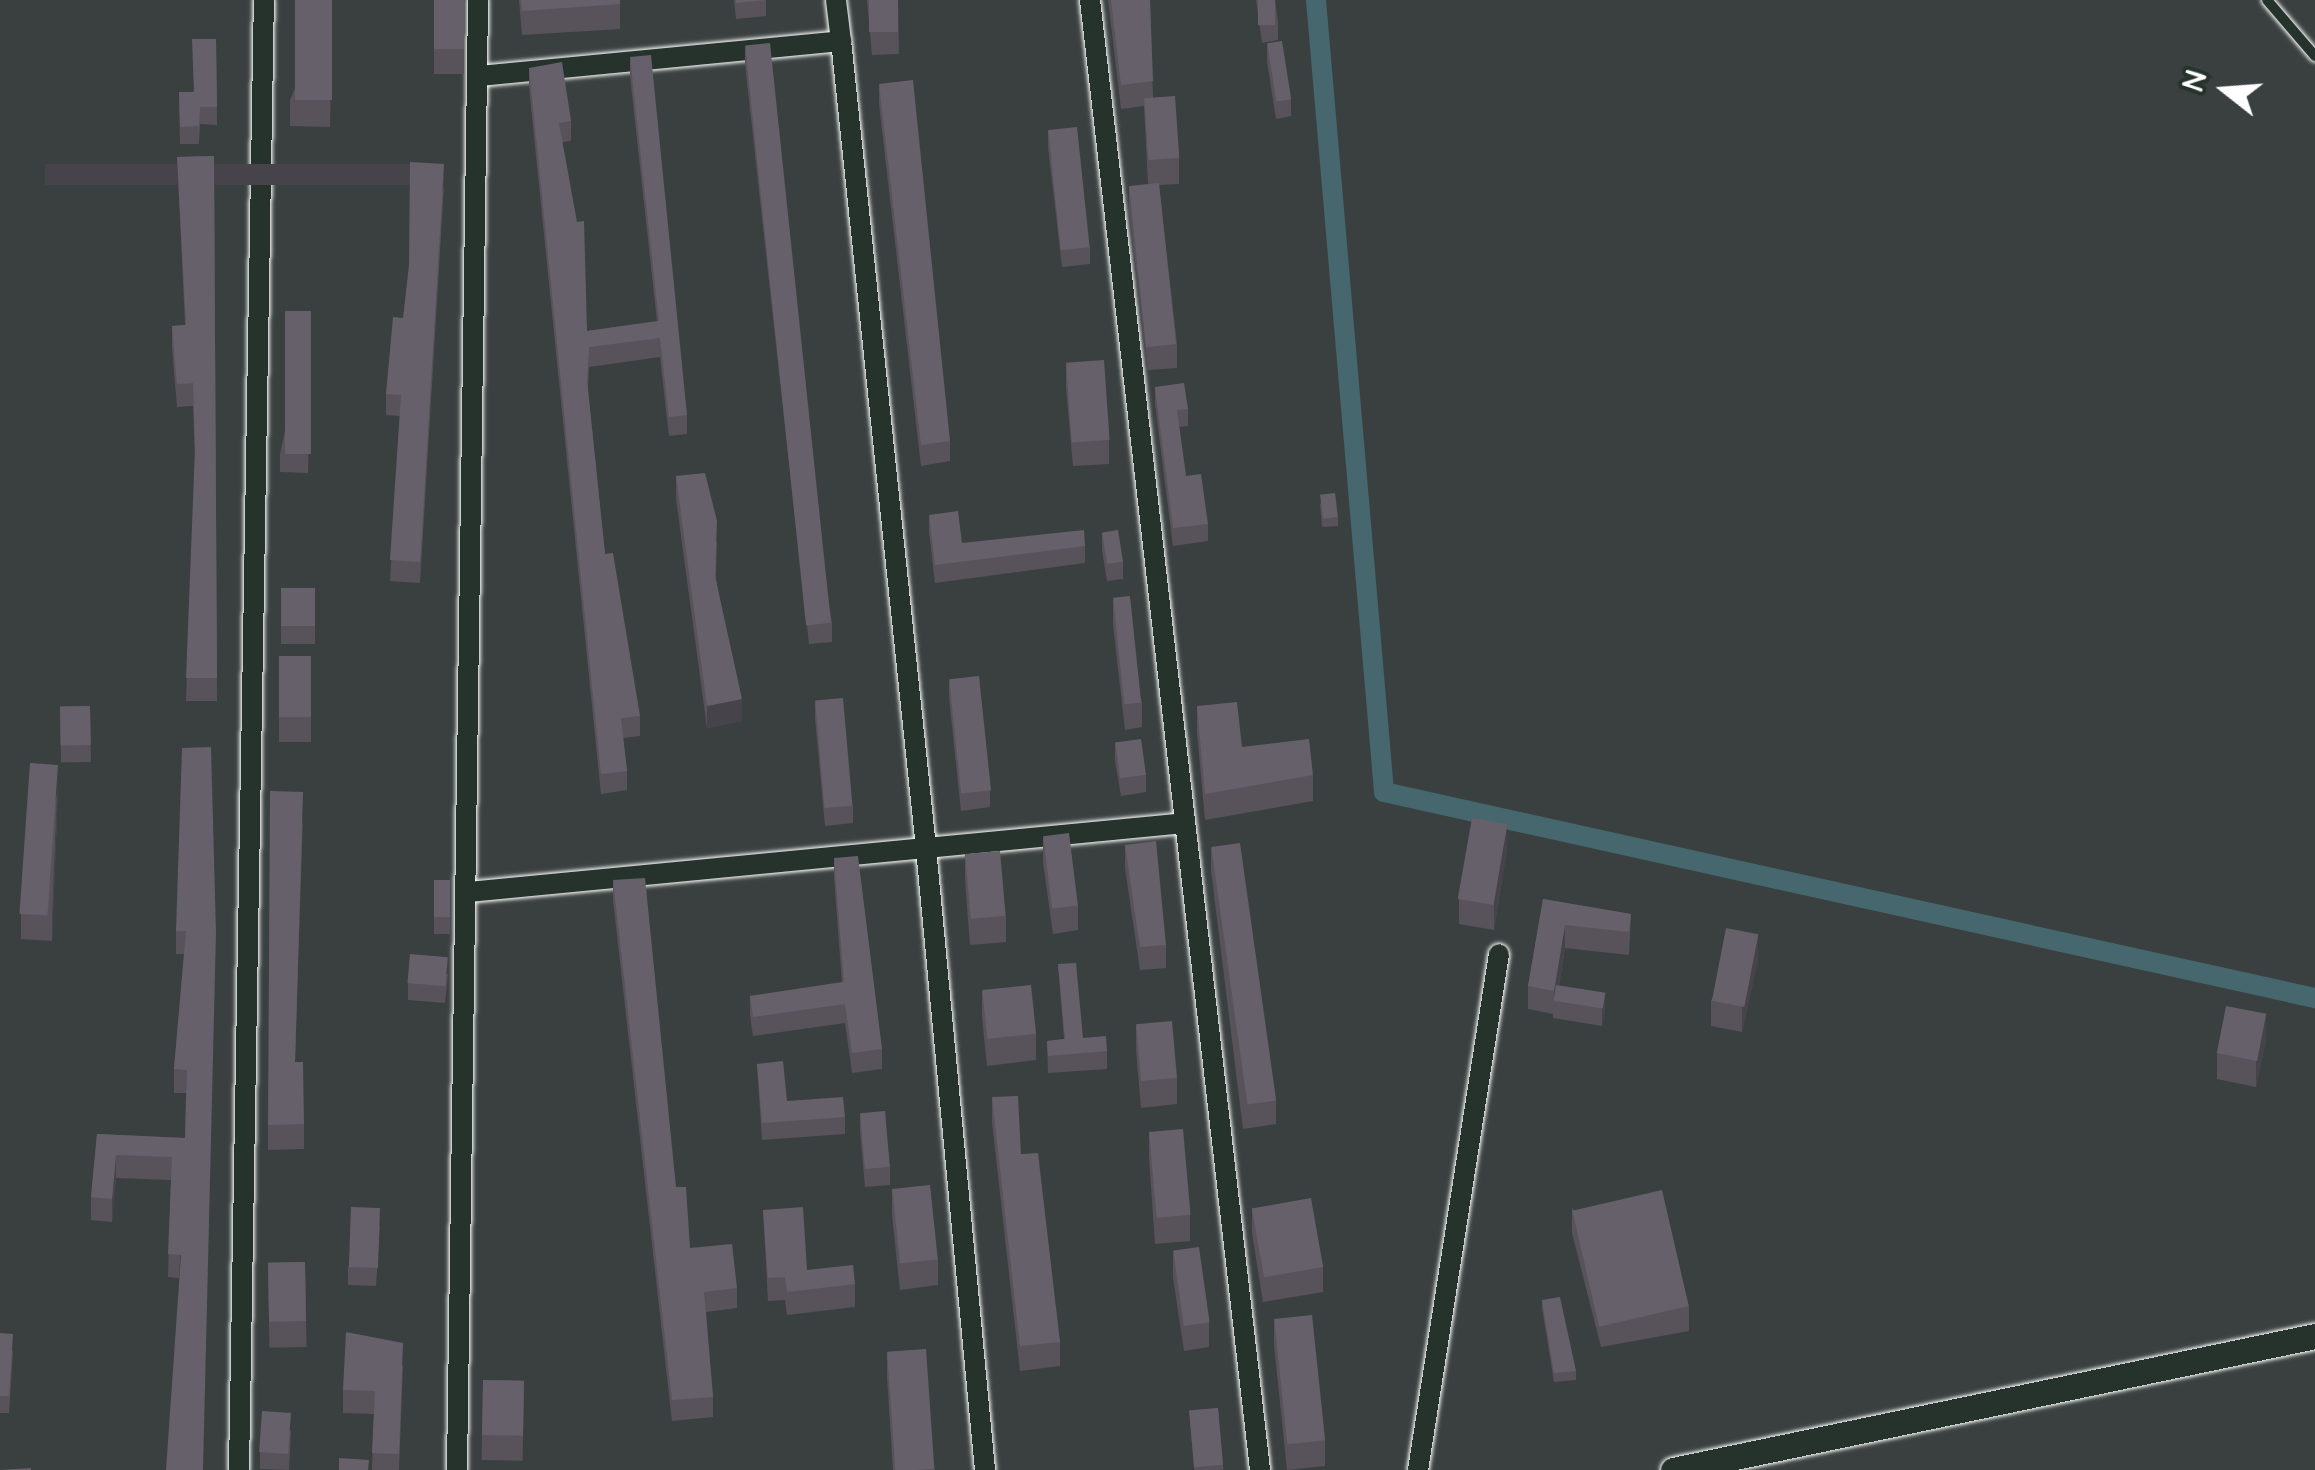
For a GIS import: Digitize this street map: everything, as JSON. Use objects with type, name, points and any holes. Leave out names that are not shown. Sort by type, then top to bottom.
[{"type":"street","points":[[238,1470],[264,0]]},
{"type":"street","points":[[457,1470],[478,0]]},
{"type":"street","points":[[836,0],[926,848],[985,1470]]},
{"type":"street","points":[[1090,0],[1260,1470]]},
{"type":"street","points":[[479,76],[841,40]]},
{"type":"street","points":[[468,892],[1185,823]]},
{"type":"street","points":[[1418,1470],[1499,954]]},
{"type":"street","points":[[1672,1470],[2315,1336]]},
{"type":"lane","points":[[2267,0],[2315,56]]},
{"type":"building","points":[[295,0],[332,0],[332,100],[295,100]]},
{"type":"building","points":[[434,0],[464,0],[464,49],[434,49]]},
{"type":"building","points":[[521,0],[620,0],[620,4],[522,11]]},
{"type":"building","points":[[869,0],[898,0],[898,32],[869,32]]},
{"type":"building","points":[[1111,0],[1150,0],[1153,81],[1121,85]]},
{"type":"building","points":[[1258,0],[1275,0],[1275,25],[1258,25]]},
{"type":"building","points":[[192,39],[216,39],[217,107],[200,107],[199,126],[180,127],[179,92],[194,92]]},
{"type":"building","points":[[1282,41],[1291,99],[1276,102],[1267,43]]},
{"type":"building","points":[[770,43],[831,623],[806,625],[745,46]]},
{"type":"building","points":[[651,55],[687,415],[669,417],[660,338],[589,347],[587,381],[605,554],[613,553],[640,716],[621,718],[627,771],[601,774],[529,68],[562,62],[571,121],[559,123],[577,222],[584,221],[587,331],[659,321],[630,57]]},
{"type":"building","points":[[913,80],[950,441],[921,445],[879,84]]},
{"type":"building","points":[[1175,96],[1179,158],[1148,160],[1144,98]]},
{"type":"building","points":[[1077,127],[1090,247],[1061,250],[1048,130]]},
{"type":"building","points":[[214,156],[217,678],[186,678],[195,449],[193,383],[177,384],[172,326],[186,325],[177,157]]},
{"type":"building","points":[[410,162],[444,164],[420,562],[390,560],[401,395],[386,394],[393,317],[403,318],[409,265]]},
{"type":"building","points":[[1159,183],[1176,344],[1146,347],[1129,186]]},
{"type":"building","points":[[285,311],[311,311],[311,454],[285,454]]},
{"type":"building","points":[[1104,360],[1110,440],[1072,442],[1066,363]]},
{"type":"building","points":[[1184,383],[1188,409],[1177,410],[1186,476],[1201,474],[1208,524],[1173,528],[1155,387]]},
{"type":"building","points":[[705,473],[717,521],[715,576],[742,699],[707,706],[676,476]]},
{"type":"building","points":[[1335,493],[1338,517],[1323,519],[1320,495]]},
{"type":"building","points":[[958,511],[962,543],[1084,530],[1085,546],[935,565],[929,515]]},
{"type":"building","points":[[1118,530],[1123,562],[1107,564],[1102,533]]},
{"type":"building","points":[[281,588],[315,588],[315,626],[281,626]]},
{"type":"building","points":[[1130,596],[1141,702],[1124,704],[1113,598]]},
{"type":"building","points":[[279,656],[311,656],[311,717],[279,717]]},
{"type":"building","points":[[979,676],[991,790],[961,794],[949,679]]},
{"type":"building","points":[[843,698],[852,806],[825,808],[815,700]]},
{"type":"building","points":[[1237,702],[1242,747],[1309,739],[1313,775],[1205,794],[1197,706]]},
{"type":"building","points":[[90,706],[91,745],[61,746],[60,707]]},
{"type":"building","points":[[1141,739],[1146,775],[1120,778],[1115,743]]},
{"type":"building","points":[[211,747],[216,932],[203,1470],[166,1470],[181,1255],[168,1254],[172,1157],[116,1155],[112,1199],[91,1197],[97,1134],[185,1138],[187,1070],[174,1069],[186,931],[176,931],[182,748]]},
{"type":"building","points":[[30,763],[58,765],[47,916],[19,914]]},
{"type":"building","points":[[270,791],[303,792],[295,1062],[303,1062],[304,1124],[268,1125]]},
{"type":"building","points":[[1472,818],[1507,824],[1493,905],[1458,899]]},
{"type":"building","points":[[1069,833],[1078,905],[1052,909],[1043,836]]},
{"type":"building","points":[[1156,841],[1166,945],[1140,947],[1125,845]]},
{"type":"building","points":[[1240,843],[1276,1100],[1247,1105],[1211,847]]},
{"type":"building","points":[[1000,851],[1006,916],[971,919],[965,854]]},
{"type":"building","points":[[858,856],[882,1049],[852,1053],[845,1004],[753,1017],[750,996],[844,982],[834,858]]},
{"type":"building","points":[[645,878],[676,1187],[686,1187],[690,1248],[732,1244],[737,1288],[704,1292],[713,1397],[672,1400],[613,880]]},
{"type":"building","points":[[434,880],[450,880],[450,917],[434,917]]},
{"type":"building","points":[[1543,899],[1631,914],[1629,932],[1565,925],[1554,991],[1528,986]]},
{"type":"building","points":[[1726,928],[1758,934],[1744,1007],[1712,1001]]},
{"type":"building","points":[[410,954],[448,957],[445,986],[407,983]]},
{"type":"building","points":[[1076,963],[1083,1038],[1106,1036],[1107,1051],[1048,1056],[1047,1041],[1065,1039],[1058,964]]},
{"type":"building","points":[[1031,985],[1036,1034],[987,1039],[982,990]]},
{"type":"building","points":[[1556,985],[1605,993],[1603,1009],[1553,1001]]},
{"type":"building","points":[[2226,1006],[2266,1014],[2257,1061],[2217,1053]]},
{"type":"building","points":[[1172,1021],[1177,1078],[1141,1081],[1136,1024]]},
{"type":"building","points":[[783,1061],[787,1101],[843,1097],[845,1117],[762,1123],[757,1064]]},
{"type":"building","points":[[1018,1096],[1021,1154],[1038,1153],[1060,1342],[1020,1346],[992,1097]]},
{"type":"building","points":[[885,1111],[890,1167],[865,1169],[860,1113]]},
{"type":"building","points":[[1183,1129],[1190,1215],[1157,1218],[1149,1132]]},
{"type":"building","points":[[930,1185],[938,1260],[900,1264],[892,1189]]},
{"type":"building","points":[[1662,1190],[1689,1306],[1599,1327],[1572,1211]]},
{"type":"building","points":[[1311,1198],[1323,1267],[1264,1277],[1252,1208]]},
{"type":"building","points":[[351,1207],[380,1208],[378,1268],[349,1267]]},
{"type":"building","points":[[803,1207],[807,1270],[853,1265],[855,1284],[787,1292],[785,1277],[768,1278],[763,1210]]},
{"type":"building","points":[[1199,1247],[1210,1322],[1184,1326],[1173,1251]]},
{"type":"building","points":[[305,1262],[306,1321],[269,1322],[268,1263]]},
{"type":"building","points":[[1560,1297],[1576,1371],[1554,1373],[1542,1300]]},
{"type":"building","points":[[1312,1315],[1325,1440],[1287,1444],[1274,1319]]},
{"type":"building","points":[[346,1332],[403,1343],[399,1454],[372,1453],[375,1391],[343,1390]]},
{"type":"building","points":[[0,1333],[13,1334],[9,1396],[0,1396]]},
{"type":"building","points":[[926,1349],[934,1469],[895,1470],[887,1352]]},
{"type":"building","points":[[483,1380],[524,1381],[523,1436],[482,1435]]},
{"type":"building","points":[[1218,1408],[1223,1465],[1194,1467],[1189,1411]]},
{"type":"building","points":[[262,1411],[291,1413],[288,1454],[259,1452]]},
{"type":"building","points":[[339,1458],[369,1460],[368,1470],[339,1470]]},
{"type":"waterway","points":[[1316,0],[1384,792],[2315,998]]}]
